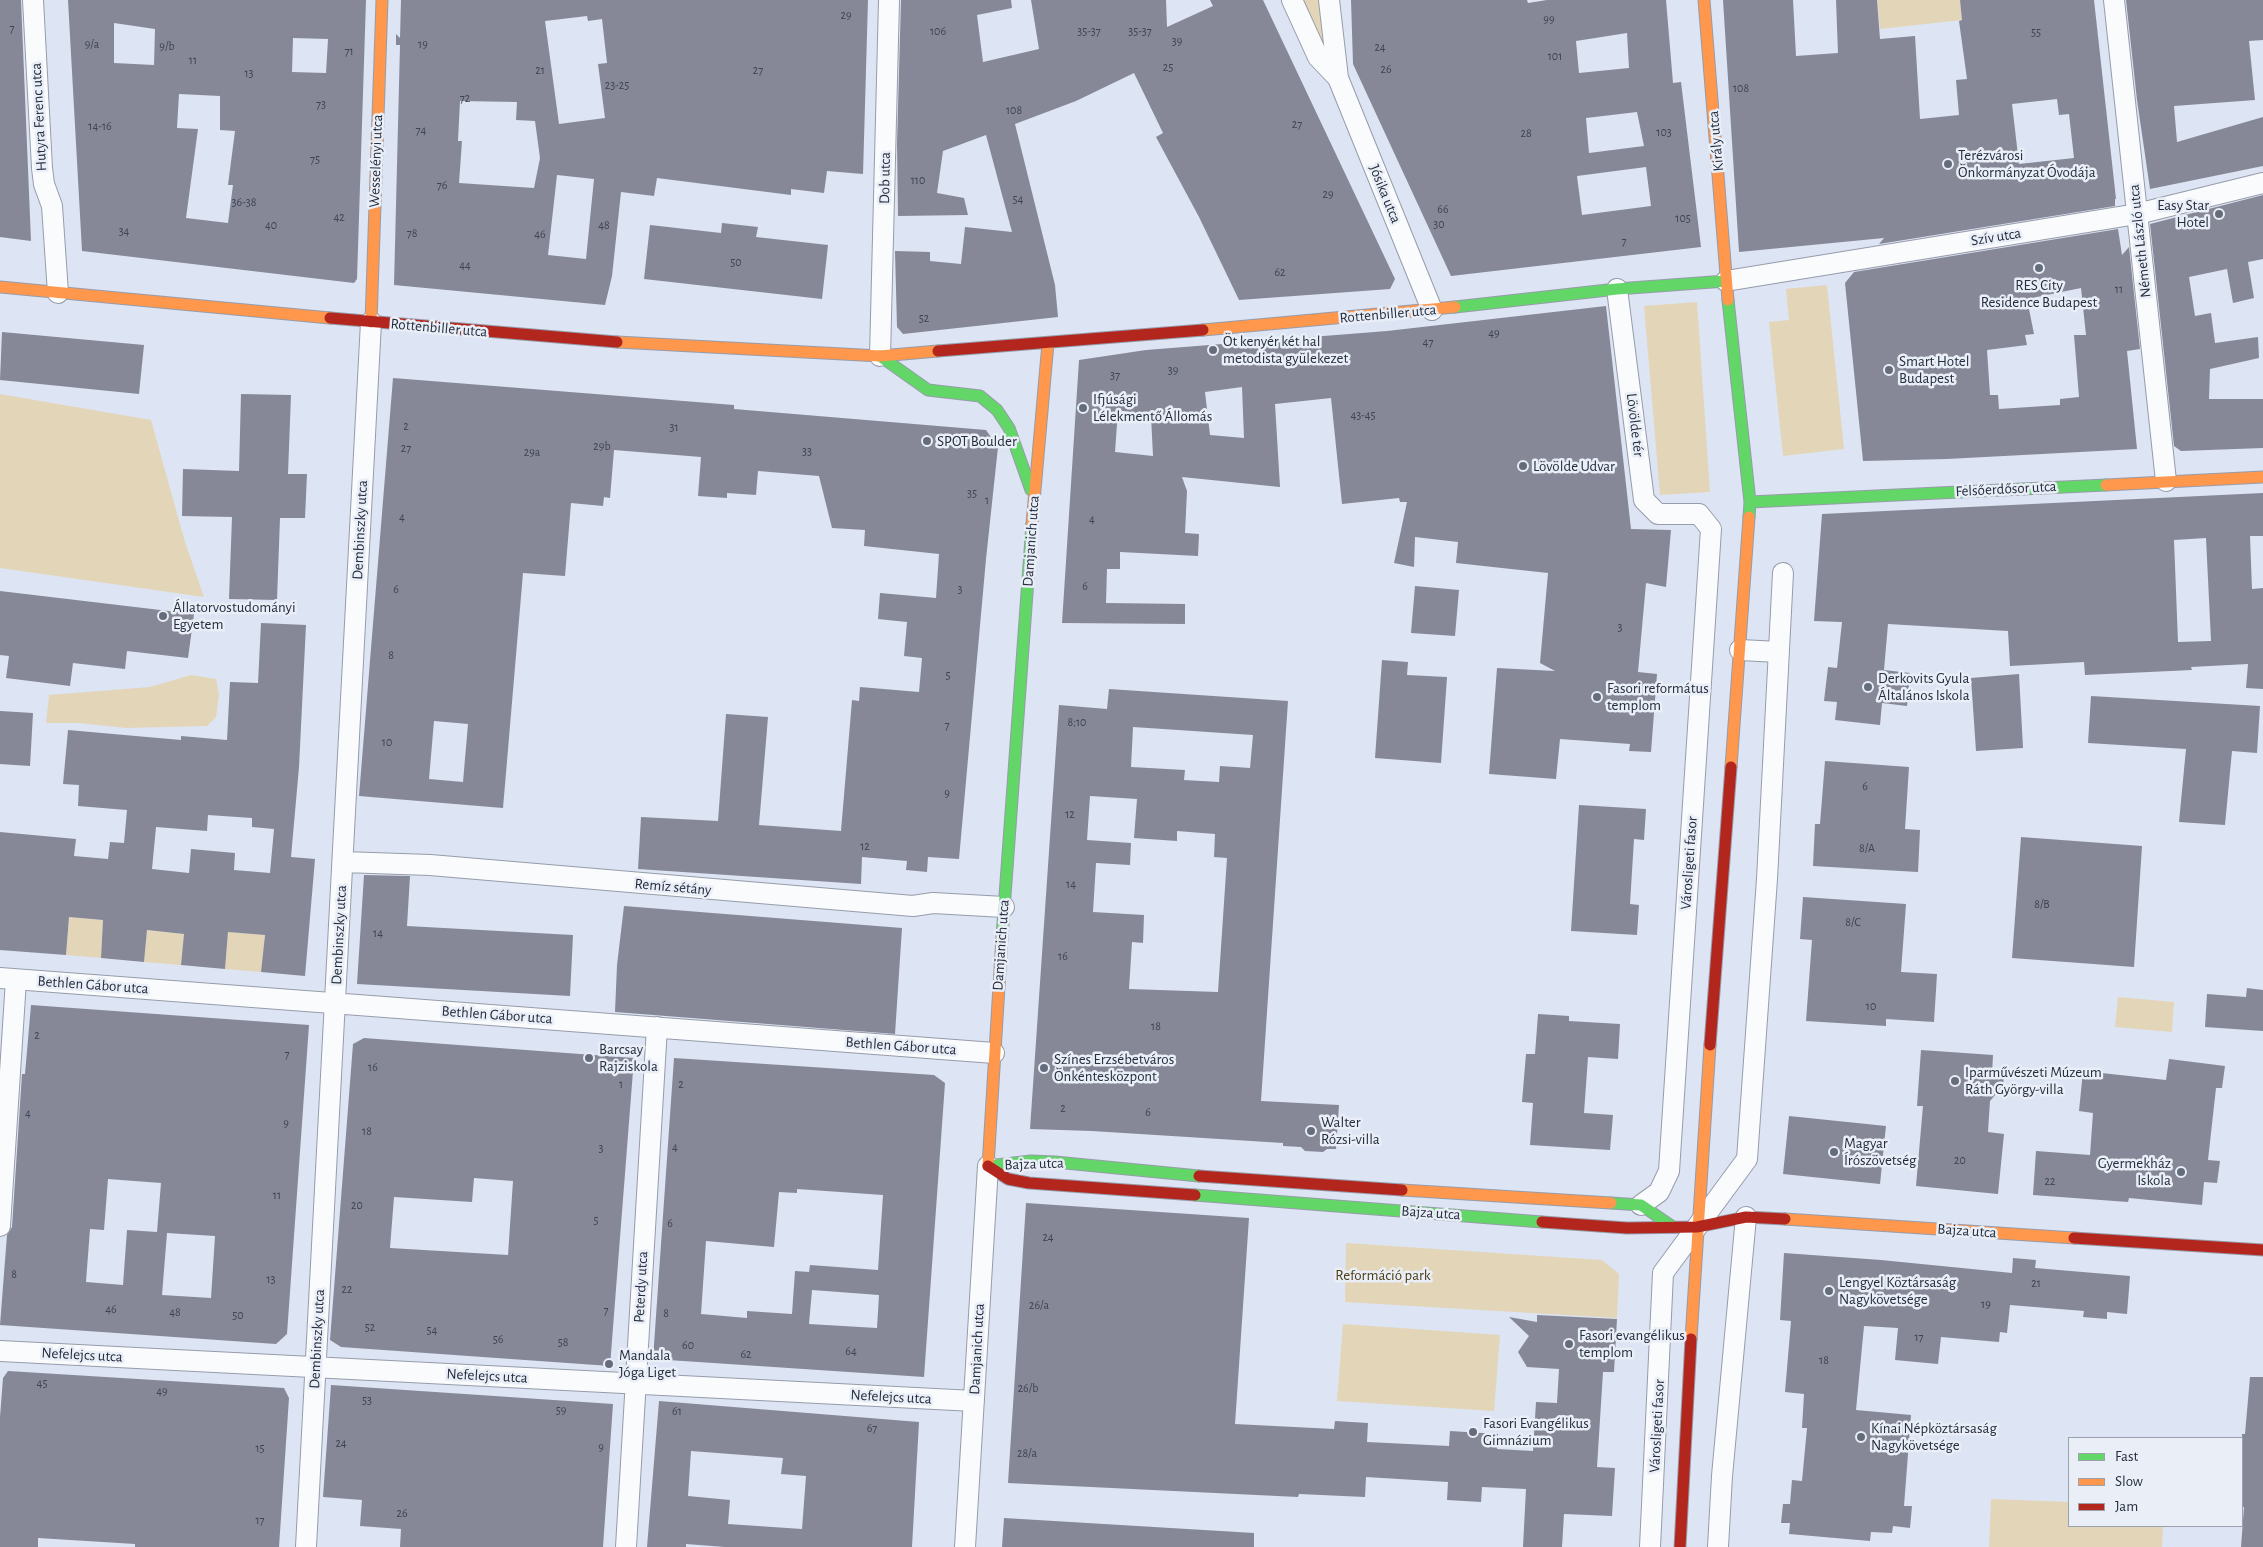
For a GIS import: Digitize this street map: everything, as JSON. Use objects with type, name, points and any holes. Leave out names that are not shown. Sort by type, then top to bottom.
[{"type":"street","name":"Hutyra Ferenc utca","points":[[33,0],[42,168],[44,184],[52,206],[58,293]]},
{"type":"street","name":"Wesselényi utca","points":[[371,322],[382,0]]},
{"type":"street","name":"Dob utca","points":[[880,356],[889,0]]},
{"type":"street","name":"Jósika utca","points":[[1292,0],[1318,57],[1338,78]]},
{"type":"street","name":"Jósika utca","points":[[1329,0],[1338,78],[1432,310]]},
{"type":"street","name":"Király utca","points":[[1704,0],[1726,281]]},
{"type":"street","name":"Németh László utca","points":[[2114,0],[2166,481]]},
{"type":"street","name":"Szív utca","points":[[1726,281],[2137,214],[2263,183]]},
{"type":"street","name":"Rottenbiller utca","points":[[0,287],[371,322],[656,345],[880,356],[1048,344],[1432,310],[1617,289],[1726,281]]},
{"type":"street","points":[[1726,281],[1750,502]]},
{"type":"street","name":"Lövölde tér","points":[[1617,289],[1644,500],[1658,514],[1699,514]]},
{"type":"street","name":"Dembinszky utca","points":[[306,1547],[371,322]]},
{"type":"street","name":"Damjanich utca","points":[[965,1547],[1004,907],[1034,498],[1048,344]]},
{"type":"street","points":[[880,356],[928,390],[980,396],[997,410],[1009,428],[1034,498]]},
{"type":"street","name":"Felsőerdősor utca","points":[[1750,502],[2263,477]]},
{"type":"street","name":"Városligeti fasor","points":[[1680,1547],[1697,1226],[1750,502]]},
{"type":"street","name":"Városligeti fasor","points":[[1641,1206],[1659,1192],[1668,1171],[1711,530],[1699,514]]},
{"type":"street","name":"Városligeti fasor","points":[[1650,1547],[1663,1273],[1747,1159],[1767,879],[1784,573]]},
{"type":"street","points":[[1740,650],[1779,652]]},
{"type":"street","name":"Remíz sétány","points":[[343,862],[430,865],[914,906],[933,903],[1004,907]]},
{"type":"street","points":[[0,1226],[8,979]]},
{"type":"street","name":"Bethlen Gábor utca","points":[[8,979],[994,1053]]},
{"type":"street","name":"Peterdy utca","points":[[626,1547],[657,1027]]},
{"type":"street","name":"Bajza utca","points":[[988,1166],[1031,1161],[1055,1162],[1267,1182],[1641,1206],[1673,1226]]},
{"type":"street","name":"Bajza utca","points":[[988,1166],[1008,1179],[1029,1183],[1621,1228],[1697,1226],[1746,1217],[2263,1250]]},
{"type":"street","points":[[1718,1547],[1724,1457],[1746,1217]]},
{"type":"street","name":"Nefelejcs utca","points":[[0,1350],[974,1401]]},
{"type":"green space","points":[[1301,0],[1327,0],[1333,48],[1324,52]]},
{"type":"green space","points":[[1877,0],[1960,0],[1962,20],[1880,29]]},
{"type":"green space","points":[[1827,285],[1844,449],[1783,456],[1769,322],[1789,320],[1786,289]]},
{"type":"green space","points":[[1697,302],[1710,492],[1660,495],[1644,306]]},
{"type":"green space","points":[[0,394],[151,420],[185,542],[204,597],[0,568]]},
{"type":"green space","points":[[191,675],[216,679],[219,695],[216,717],[207,726],[126,728],[79,723],[46,723],[49,695],[150,687]]},
{"type":"green space","points":[[69,917],[103,920],[101,958],[66,955]]},
{"type":"green space","points":[[147,930],[184,934],[181,965],[144,962]]},
{"type":"green space","points":[[228,932],[265,935],[261,972],[225,969]]},
{"type":"green space","points":[[2118,997],[2174,1002],[2172,1032],[2115,1027]]},
{"type":"green space","name":"Reformáció park","points":[[1346,1243],[1602,1260],[1619,1274],[1617,1318],[1345,1302]]},
{"type":"green space","points":[[1343,1324],[1500,1335],[1494,1411],[1337,1401]]},
{"type":"green space","points":[[1991,1499],[2068,1502],[2068,1527],[2163,1527],[2162,1547],[1989,1547]]},
{"type":"building","points":[[0,0],[21,0],[31,241],[0,237]]},
{"type":"building","points":[[68,0],[366,0],[357,279],[354,283],[82,251]],"holes":[[[114,23],[155,29],[154,65],[114,63]],[[293,38],[328,39],[326,73],[292,72]],[[179,94],[220,96],[220,130],[235,131],[228,185],[233,185],[228,223],[186,218],[198,129],[177,128]]]},
{"type":"building","points":[[401,0],[868,0],[863,174],[827,171],[824,193],[791,189],[791,195],[657,178],[654,196],[621,192],[612,276],[605,305],[394,285],[400,45],[396,45],[396,34],[400,38]],"holes":[[[587,16],[588,21],[602,19],[607,63],[598,64],[605,118],[559,124],[545,21]],[[460,101],[517,102],[516,120],[535,121],[540,158],[534,188],[459,183],[462,141],[458,141]],[[557,175],[594,179],[586,259],[548,255]]]},
{"type":"building","points":[[901,0],[1011,0],[1012,8],[977,15],[983,62],[1039,49],[1031,0],[1166,0],[1167,27],[1213,6],[1210,0],[1263,0],[1395,279],[1390,289],[1239,300],[1199,217],[1156,137],[1163,133],[1134,73],[1076,101],[1015,124],[1055,285],[1058,317],[903,334],[897,327],[895,251],[930,252],[930,261],[961,264],[965,227],[1012,232],[986,135],[943,151],[937,193],[964,198],[968,215],[898,216],[897,144]]},
{"type":"building","points":[[1351,0],[1527,0],[1528,3],[1547,0],[1666,0],[1673,83],[1681,82],[1701,247],[1451,276],[1353,64]],"holes":[[[1627,33],[1629,68],[1579,73],[1576,41]],[[1637,112],[1644,146],[1589,153],[1586,118]],[[1646,167],[1651,206],[1582,215],[1577,176]]]},
{"type":"building","points":[[1723,0],[1793,0],[1796,56],[1838,53],[1836,0],[1877,0],[1880,39],[1915,36],[1920,119],[1959,115],[1956,80],[1967,79],[1959,21],[1962,20],[1960,0],[2094,0],[2116,199],[2115,206],[1879,244],[1884,238],[1739,252]],"holes":[[[2057,99],[2059,115],[2069,114],[2074,158],[2019,164],[2012,104]]]},
{"type":"building","points":[[2126,0],[2263,0],[2263,40],[2249,41],[2255,100],[2174,106],[2177,142],[2263,117],[2263,166],[2150,189],[2137,100]]},
{"type":"building","points":[[2263,195],[2263,259],[2248,262],[2254,298],[2233,303],[2227,269],[2189,277],[2195,316],[2211,313],[2215,343],[2258,337],[2259,358],[2210,369],[2209,399],[2263,399],[2263,448],[2181,451],[2174,446],[2150,224]]},
{"type":"building","points":[[722,223],[758,227],[756,237],[828,245],[822,299],[644,279],[650,225],[721,233]]},
{"type":"building","points":[[2118,229],[2122,255],[2129,247],[2140,349],[2127,351],[2137,449],[1947,459],[1863,461],[1845,283],[1854,272]],"holes":[[[2081,288],[2086,335],[2074,335],[2079,397],[2060,399],[2060,405],[1999,409],[1998,395],[1990,395],[1987,350],[2027,345],[2025,335],[2034,334],[2027,299]]]},
{"type":"building","points":[[1606,306],[1631,529],[1671,530],[1666,587],[1646,583],[1638,672],[1657,674],[1651,752],[1629,751],[1630,744],[1560,739],[1556,779],[1489,774],[1497,668],[1555,671],[1540,663],[1548,573],[1456,563],[1458,542],[1415,537],[1414,567],[1394,563],[1407,502],[1400,502],[1399,498],[1342,504],[1331,398],[1275,404],[1280,487],[1182,477],[1187,491],[1185,533],[1199,534],[1198,556],[1120,552],[1120,569],[1107,569],[1106,603],[1185,604],[1185,624],[1062,623],[1079,360],[1146,350],[1387,331]],"holes":[[[1242,387],[1244,438],[1210,435],[1205,392]],[[1118,410],[1151,416],[1153,456],[1115,452]]]},
{"type":"building","points":[[2,332],[144,345],[139,394],[0,380]]},
{"type":"building","points":[[393,378],[734,405],[734,409],[986,430],[998,447],[959,859],[928,857],[927,872],[906,870],[907,861],[862,857],[861,884],[638,869],[641,817],[718,821],[726,714],[768,717],[759,825],[841,831],[852,700],[859,701],[860,687],[919,692],[922,658],[904,656],[907,622],[878,619],[880,593],[936,598],[939,554],[864,546],[865,530],[832,528],[819,476],[758,471],[756,495],[727,493],[727,498],[698,496],[701,457],[614,450],[610,498],[604,497],[603,506],[571,503],[565,576],[523,573],[503,808],[359,796]],"holes":[[[434,721],[468,724],[463,782],[429,779]]]},
{"type":"building","points":[[241,394],[291,395],[288,474],[307,474],[305,518],[280,518],[277,600],[229,599],[232,517],[182,516],[183,469],[239,471]]},
{"type":"building","points":[[2263,493],[2263,536],[2250,536],[2252,589],[2263,588],[2263,689],[2246,688],[2248,664],[2191,667],[2192,670],[2085,675],[2084,662],[2010,666],[2008,631],[1888,624],[1884,670],[1910,673],[1907,706],[1882,703],[1880,725],[1835,720],[1837,702],[1824,701],[1828,667],[1837,668],[1842,622],[1814,621],[1822,514]],"holes":[[[2206,538],[2211,641],[2178,642],[2174,540]]]},
{"type":"building","points":[[1415,586],[1459,590],[1455,636],[1411,633]]},
{"type":"building","points":[[0,591],[194,614],[188,658],[127,651],[125,669],[73,663],[70,686],[6,678],[9,656],[0,655]]},
{"type":"building","points":[[261,623],[306,625],[299,767],[291,857],[315,859],[305,976],[261,972],[265,935],[228,932],[225,969],[181,965],[184,934],[147,930],[144,962],[101,958],[103,920],[69,917],[66,955],[0,950],[0,832],[76,839],[74,856],[108,859],[110,842],[124,843],[127,810],[78,806],[79,785],[63,784],[68,730],[181,740],[181,736],[227,740],[230,682],[258,683]],"holes":[[[208,815],[252,818],[252,827],[274,829],[270,873],[234,870],[235,853],[191,849],[189,873],[152,869],[156,827],[207,831]]]},
{"type":"building","points":[[1382,660],[1408,662],[1407,675],[1447,677],[1441,763],[1375,758]]},
{"type":"building","points":[[2019,674],[2023,748],[1976,751],[1971,678]]},
{"type":"building","points":[[1109,689],[1288,701],[1261,1101],[1339,1105],[1336,1149],[1327,1149],[1323,1152],[1305,1151],[1301,1147],[1283,1146],[1283,1143],[1030,1129],[1059,705],[1107,709]],"holes":[[[1133,727],[1253,735],[1250,768],[1220,766],[1219,782],[1184,780],[1185,770],[1131,767]],[[1090,796],[1137,799],[1134,838],[1177,841],[1177,831],[1215,834],[1214,857],[1227,858],[1218,992],[1129,989],[1132,942],[1143,943],[1144,915],[1093,912],[1096,863],[1130,865],[1131,843],[1087,840]]]},
{"type":"building","points":[[2091,696],[2260,706],[2257,753],[2232,751],[2225,825],[2179,822],[2186,749],[2088,743]]},
{"type":"building","points":[[0,711],[33,713],[30,766],[0,764]]},
{"type":"building","points":[[1825,761],[1909,767],[1905,829],[1920,830],[1918,872],[1813,866],[1815,824],[1820,824]]},
{"type":"building","points":[[1579,805],[1646,809],[1644,840],[1634,839],[1630,904],[1639,905],[1637,935],[1571,931]]},
{"type":"building","points":[[2021,837],[2142,846],[2134,967],[2012,958]]},
{"type":"building","points":[[364,875],[410,876],[407,926],[573,935],[570,996],[357,984]]},
{"type":"building","points":[[1803,897],[1906,904],[1901,972],[1937,974],[1934,1022],[1886,1019],[1886,1026],[1806,1021],[1812,940],[1800,939]]},
{"type":"building","points":[[624,906],[902,928],[895,1034],[615,1012],[617,965]]},
{"type":"building","points":[[2247,988],[2263,990],[2263,1031],[2205,1027],[2207,994],[2246,997]]},
{"type":"building","points":[[31,1005],[309,1025],[287,1334],[276,1344],[0,1325],[7,1235],[12,1227],[22,1074],[25,1074]],"holes":[[[108,1179],[161,1183],[157,1232],[127,1230],[123,1285],[86,1282],[90,1229],[104,1230]],[[167,1233],[215,1236],[211,1298],[162,1295]]]},
{"type":"building","points":[[1538,1014],[1569,1016],[1569,1021],[1620,1024],[1618,1059],[1588,1057],[1584,1113],[1613,1115],[1610,1150],[1530,1145],[1533,1103],[1522,1102],[1526,1054],[1535,1054]]},
{"type":"building","points":[[364,1038],[634,1058],[610,1366],[341,1347],[330,1340],[353,1044]],"holes":[[[474,1178],[513,1181],[508,1255],[390,1248],[394,1197],[472,1202]]]},
{"type":"building","points":[[1921,1050],[1993,1055],[1992,1074],[2004,1076],[2003,1086],[1990,1101],[1988,1132],[2004,1134],[1998,1194],[1916,1186],[1923,1106],[1917,1106]]},
{"type":"building","points":[[674,1058],[934,1075],[945,1083],[924,1377],[653,1359]],"holes":[[[797,1189],[883,1195],[878,1270],[810,1265],[809,1272],[795,1271],[792,1314],[747,1311],[747,1318],[701,1314],[706,1241],[774,1247],[779,1192],[797,1193]],[[812,1290],[879,1295],[877,1328],[809,1324]]]},
{"type":"building","points":[[2169,1059],[2225,1066],[2222,1088],[2216,1088],[2208,1160],[2220,1161],[2217,1183],[2204,1182],[2202,1205],[2129,1198],[2128,1202],[2033,1195],[2036,1151],[2090,1155],[2093,1113],[2079,1111],[2083,1071],[2166,1080]]},
{"type":"building","name":"Magyar Írószövetség","points":[[1789,1116],[1886,1126],[1880,1184],[1783,1174]]},
{"type":"building","points":[[1026,1203],[1249,1218],[1235,1424],[1334,1429],[1335,1421],[1368,1423],[1367,1442],[1449,1446],[1450,1431],[1498,1434],[1497,1449],[1533,1451],[1536,1402],[1557,1403],[1559,1369],[1527,1367],[1518,1352],[1529,1336],[1509,1317],[1537,1322],[1537,1315],[1617,1319],[1614,1372],[1603,1372],[1597,1467],[1615,1468],[1612,1516],[1564,1514],[1562,1547],[1523,1547],[1526,1489],[1482,1487],[1481,1502],[1447,1500],[1448,1482],[1366,1477],[1365,1497],[1299,1494],[1298,1497],[1008,1483]]},
{"type":"building","points":[[1784,1253],[1881,1260],[2012,1273],[2013,1258],[2036,1260],[2035,1268],[2130,1276],[2127,1314],[2107,1312],[2107,1319],[2083,1317],[2084,1311],[2010,1305],[2007,1333],[2000,1332],[1999,1342],[1941,1337],[1938,1364],[1895,1360],[1898,1328],[1864,1326],[1856,1410],[1911,1415],[1904,1506],[1912,1506],[1910,1528],[1893,1526],[1892,1533],[1871,1532],[1870,1541],[1789,1534],[1790,1523],[1781,1523],[1783,1504],[1790,1504],[1792,1480],[1802,1481],[1807,1428],[1802,1428],[1804,1394],[1785,1392],[1791,1321],[1780,1320]]},
{"type":"building","points":[[8,1371],[284,1388],[289,1398],[279,1547],[135,1547],[135,1544],[38,1538],[38,1547],[0,1547],[0,1417],[3,1378]]},
{"type":"building","points":[[2250,1377],[2263,1377],[2263,1547],[2241,1547],[2244,1507],[2242,1434],[2245,1434]]},
{"type":"building","points":[[331,1385],[613,1404],[603,1547],[400,1547],[401,1529],[360,1526],[362,1500],[323,1497]]},
{"type":"building","points":[[659,1401],[919,1422],[912,1547],[725,1547],[686,1544],[686,1547],[647,1547]],"holes":[[[691,1451],[783,1458],[781,1474],[806,1476],[802,1529],[728,1524],[730,1500],[688,1496]]]},
{"type":"building","points":[[1004,1518],[1254,1533],[1254,1547],[1002,1547]]},
{"type":"traffic: fast","points":[[1455,307],[1617,289],[1726,281]]},
{"type":"traffic: fast","points":[[1728,300],[1750,502],[1749,517]]},
{"type":"traffic: fast","points":[[880,356],[928,390],[980,396],[997,410],[1009,428],[1031,490]]},
{"type":"traffic: fast","points":[[1750,502],[2106,485]]},
{"type":"traffic: fast","points":[[1002,937],[1032,524]]},
{"type":"traffic: fast","points":[[988,1166],[1031,1161],[1055,1162],[1199,1176]]},
{"type":"traffic: fast","points":[[1195,1195],[1542,1222]]},
{"type":"traffic: fast","points":[[1611,1203],[1641,1205],[1673,1227]]},
{"type":"traffic: slow","points":[[371,322],[382,0]]},
{"type":"traffic: slow","points":[[1704,0],[1728,300]]},
{"type":"traffic: slow","points":[[0,287],[330,318]]},
{"type":"traffic: slow","points":[[1203,330],[1455,307]]},
{"type":"traffic: slow","points":[[617,342],[880,356],[938,351]]},
{"type":"traffic: slow","points":[[1032,524],[1048,343]]},
{"type":"traffic: slow","points":[[2106,485],[2263,477]]},
{"type":"traffic: slow","points":[[1731,767],[1749,517]]},
{"type":"traffic: slow","points":[[988,1166],[1002,937]]},
{"type":"traffic: slow","points":[[1691,1339],[1710,1045]]},
{"type":"traffic: slow","points":[[1402,1190],[1611,1203]]},
{"type":"traffic: slow","points":[[1785,1219],[2074,1238]]},
{"type":"traffic: jam","points":[[330,318],[617,342]]},
{"type":"traffic: jam","points":[[938,351],[1203,330]]},
{"type":"traffic: jam","points":[[1710,1045],[1731,767]]},
{"type":"traffic: jam","points":[[988,1166],[1008,1179],[1029,1183],[1195,1195]]},
{"type":"traffic: jam","points":[[1199,1176],[1402,1190]]},
{"type":"traffic: jam","points":[[1542,1222],[1627,1228],[1697,1227],[1746,1217],[1785,1219]]},
{"type":"traffic: jam","points":[[2074,1238],[2263,1250]]},
{"type":"traffic: jam","points":[[1680,1547],[1691,1339]]},
{"type":"place","name":"Terézvárosi Önkormányzat Óvodája","points":[[1948,164]]},
{"type":"place","name":"Easy Star Hotel","points":[[2219,214]]},
{"type":"place","name":"RES City Residence Budapest","points":[[2039,268]]},
{"type":"place","name":"Öt kenyér két hal metodista gyülekezet","points":[[1213,350]]},
{"type":"place","name":"Smart Hotel Budapest","points":[[1889,370]]},
{"type":"place","name":"Ifjúsági Lélekmentő Állomás","points":[[1083,408]]},
{"type":"place","name":"SPOT Boulder","points":[[927,441]]},
{"type":"place","name":"Lövölde Udvar","points":[[1523,466]]},
{"type":"place","name":"Állatorvostudományi Egyetem","points":[[163,616]]},
{"type":"place","name":"Derkovits Gyula Általános Iskola","points":[[1868,687]]},
{"type":"place","name":"Fasori református templom","points":[[1597,697]]},
{"type":"place","name":"Barcsay Rajziskola","points":[[589,1058]]},
{"type":"place","name":"Színes Erzsébetváros Önkéntesközpont","points":[[1044,1068]]},
{"type":"place","name":"Iparművészeti Múzeum Ráth György-villa","points":[[1955,1081]]},
{"type":"place","name":"Walter Rózsi-villa","points":[[1311,1131]]},
{"type":"place","name":"Magyar Írószövetség","points":[[1834,1152]]},
{"type":"place","name":"Gyermekház Iskola","points":[[2181,1172]]},
{"type":"place","name":"Lengyel Köztársaság Nagykövetsége","points":[[1829,1291]]},
{"type":"place","name":"Fasori evangélikus templom","points":[[1569,1344]]},
{"type":"place","name":"Mandala Jóga Liget","points":[[609,1364]]},
{"type":"place","name":"Fasori Evangélikus Gimnázium","points":[[1473,1432]]},
{"type":"place","name":"Kínai Népköztársaság Nagykövetsége","points":[[1861,1437]]}]
